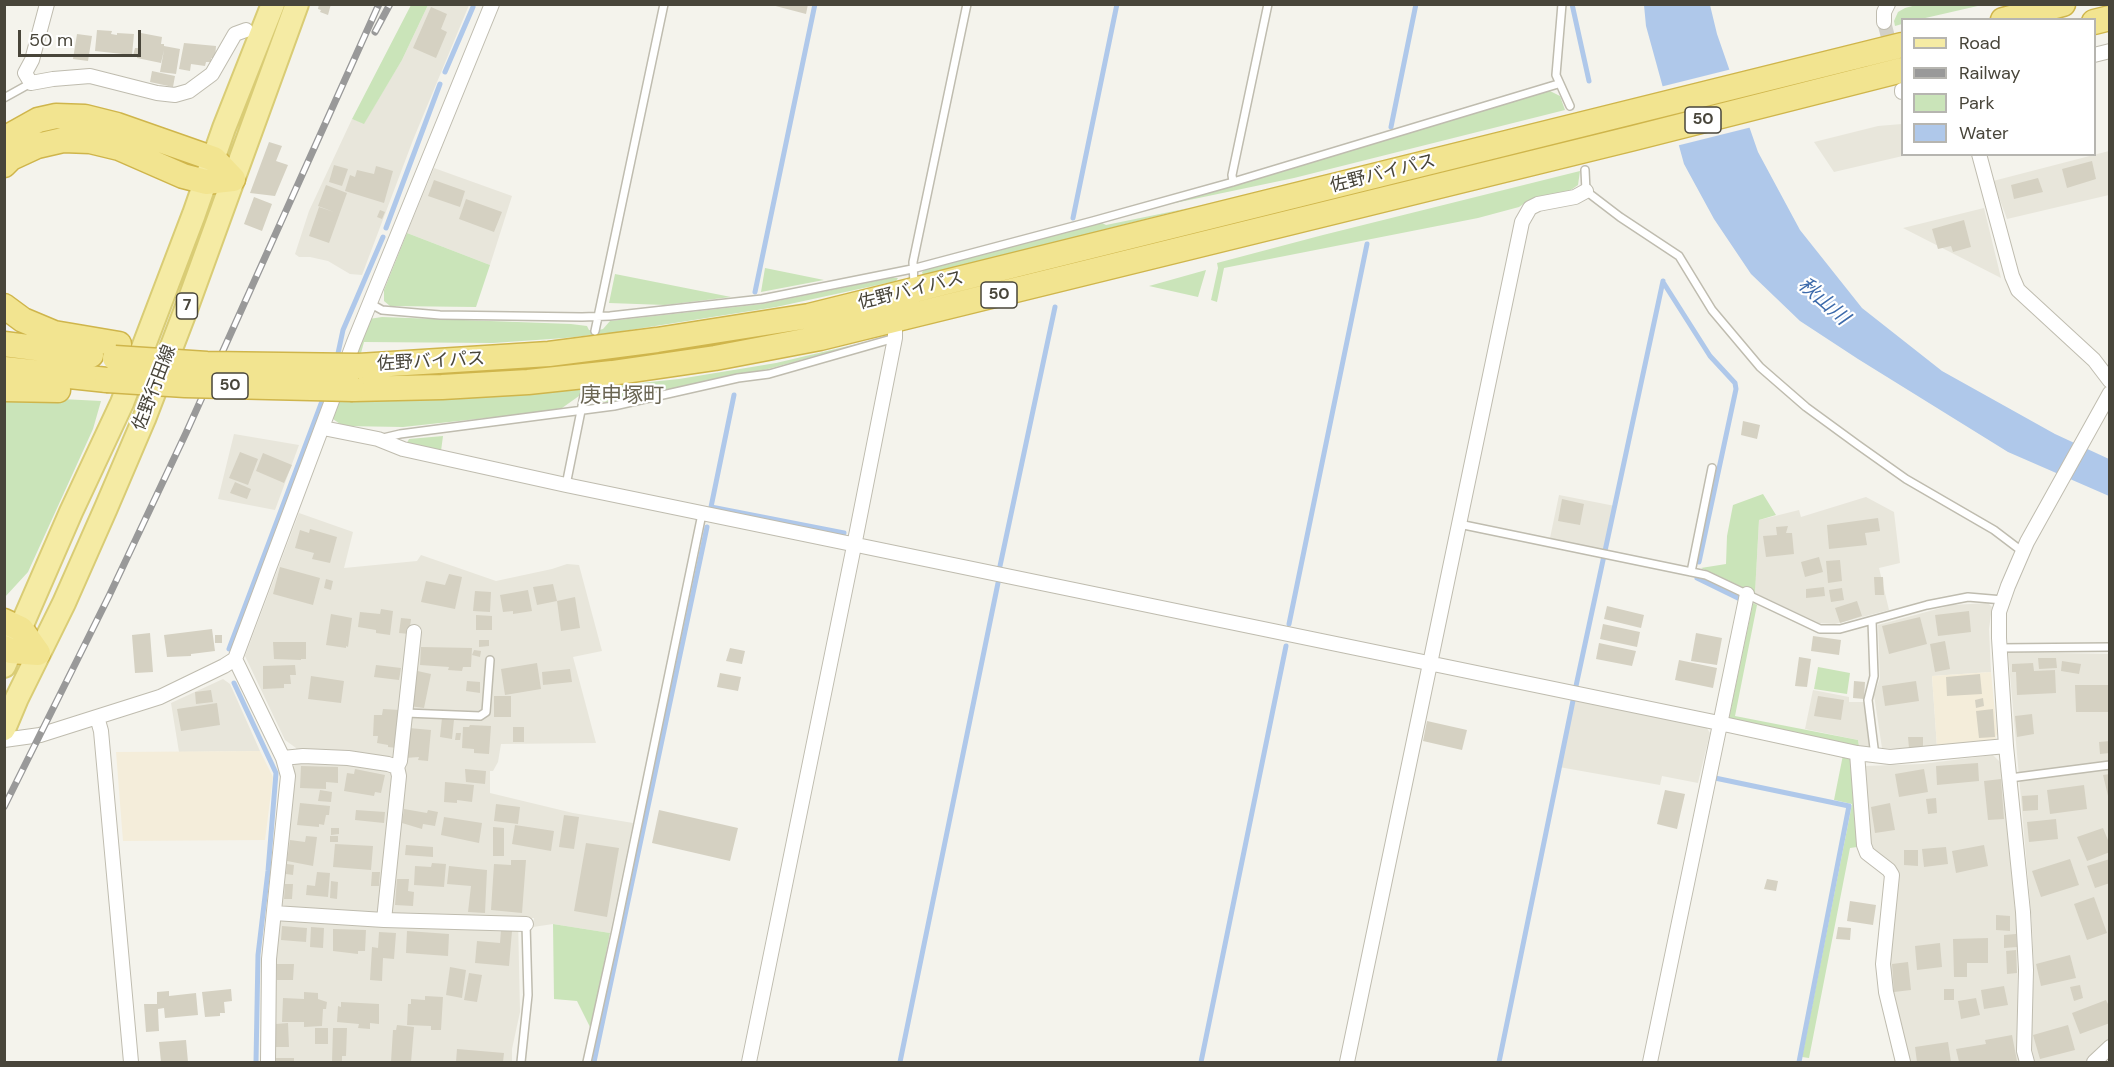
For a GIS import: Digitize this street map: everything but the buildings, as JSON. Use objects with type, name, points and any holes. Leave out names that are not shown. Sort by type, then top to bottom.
[{"type":"highway","points":[[2010,18],[2063,4]]},
{"type":"highway","name":"佐野バイパス","points":[[4,344],[111,368],[277,388],[358,369],[549,354],[711,332],[809,316],[914,280],[1628,114],[1901,45]]},
{"type":"highway","name":"佐野バイパス","points":[[4,369],[207,364],[358,369],[506,383],[612,373],[715,358],[820,338],[895,329],[1901,70]]},
{"type":"highway","points":[[4,138],[38,120],[56,116],[85,117],[117,125],[233,179]]},
{"type":"highway","points":[[4,165],[11,158],[37,146],[63,140],[90,141],[119,148],[183,176],[210,170]]},
{"type":"highway","points":[[4,306],[23,320],[54,333],[111,368]]},
{"type":"highway","points":[[4,388],[111,368]]},
{"type":"highway","points":[[13,625],[38,653]]},
{"type":"highway","points":[[7,655],[38,653]]},
{"type":"main road","name":"佐野行田線","points":[[7,655],[13,625],[71,512],[122,403],[273,4]]},
{"type":"main road","name":"佐野行田線","points":[[4,729],[16,698],[64,603],[144,419],[297,4]]},
{"type":"street","points":[[47,4],[32,60],[25,73],[31,83],[90,76],[157,93],[175,95],[189,91],[212,74],[235,34],[246,30]]},
{"type":"street","points":[[4,740],[40,735],[160,697],[235,659],[354,342],[492,4]]},
{"type":"street","points":[[1884,22],[1884,12],[1888,4]]},
{"type":"street","points":[[1980,156],[2012,276],[2018,290],[2094,360],[2109,381]]},
{"type":"street","points":[[1347,1062],[1522,222],[1530,208],[1538,204],[1575,196],[1586,190]]},
{"type":"street","points":[[749,1062],[854,546],[895,329]]},
{"type":"street","points":[[2027,1062],[2024,1051],[2026,970],[2023,912],[2006,746],[1999,648],[1999,612],[2025,547],[2109,395]]},
{"type":"street","points":[[323,428],[378,440],[403,449],[702,514],[1857,753],[1890,757],[2006,746]]},
{"type":"street","points":[[1650,1062],[1747,594]]},
{"type":"street","points":[[384,920],[399,776],[397,768],[400,761],[406,713],[414,632]]},
{"type":"street","points":[[235,659],[283,758],[288,776],[269,959],[268,1062]]},
{"type":"street","points":[[97,717],[101,731],[130,1062]]},
{"type":"street","points":[[1857,753],[1864,845],[1867,853],[1892,875],[1883,964],[1886,993],[1903,1062]]},
{"type":"street","points":[[283,758],[303,756],[348,758],[387,764],[397,768]]},
{"type":"street","points":[[274,913],[384,920],[526,924]]},
{"type":"street","points":[[2094,1062],[2109,1047]]},
{"type":"lane","points":[[595,331],[664,4]]},
{"type":"lane","points":[[914,280],[967,4]]},
{"type":"lane","points":[[1233,182],[1232,175],[1268,4]]},
{"type":"lane","points":[[1562,4],[1556,75],[1558,84],[1570,106]]},
{"type":"lane","points":[[4,98],[31,83]]},
{"type":"lane","points":[[370,304],[382,310],[440,315],[599,316],[762,300],[914,280],[1094,221],[1233,182],[1558,84]]},
{"type":"lane","points":[[1586,170],[1586,190],[1620,217],[1679,256],[1712,310],[1760,367],[1806,407],[1906,479],[2025,547]]},
{"type":"lane","points":[[378,440],[400,434],[614,406],[738,378],[769,374],[895,329]]},
{"type":"lane","points":[[566,485],[584,396]]},
{"type":"lane","points":[[1691,572],[1712,468]]},
{"type":"lane","points":[[586,1062],[616,930],[702,514]]},
{"type":"lane","points":[[1459,525],[1706,575],[1820,629],[1840,629],[1927,605],[1968,597],[2003,600]]},
{"type":"lane","points":[[1872,621],[1874,676],[1868,700],[1875,756]]},
{"type":"lane","points":[[1999,648],[2109,647]]},
{"type":"lane","points":[[406,713],[480,716],[486,712],[490,660]]},
{"type":"lane","points":[[2010,778],[2109,765]]},
{"type":"lane","points":[[521,1062],[528,995],[526,924]]},
{"type":"shaded area","points":[[428,5],[469,5],[413,140],[362,275],[350,274],[328,261],[299,257],[295,254],[309,211],[352,119],[364,123],[402,60]]},
{"type":"shaded area","points":[[1901,124],[1903,156],[1834,172],[1814,142],[1878,126]]},
{"type":"shaded area","points":[[2109,151],[2109,195],[2007,219],[1993,181]]},
{"type":"shaded area","points":[[434,168],[512,196],[490,265],[407,233]]},
{"type":"shaded area","points":[[1984,208],[2001,278],[1903,228]]},
{"type":"shaded area","points":[[234,434],[299,445],[275,510],[218,499]]},
{"type":"shaded area","points":[[1559,495],[1615,506],[1605,550],[1550,538]]},
{"type":"shaded area","points":[[1866,497],[1894,512],[1900,563],[1879,568],[1889,610],[1835,624],[1819,623],[1755,593],[1759,520],[1799,510],[1801,517]]},
{"type":"shaded area","points":[[299,513],[353,532],[344,568],[417,561],[421,555],[496,581],[567,564],[579,565],[602,651],[573,657],[596,743],[501,744],[498,762],[493,771],[490,771],[490,793],[573,813],[633,823],[610,933],[553,924],[533,927],[534,918],[518,918],[520,1012],[512,1049],[512,1062],[274,1062],[276,938],[296,748],[285,740],[245,656]]},
{"type":"shaded area","points":[[1988,603],[1992,607],[1989,629],[1991,672],[1932,676],[1937,747],[1912,750],[1882,748],[1874,695],[1880,678],[1878,625],[1952,605]]},
{"type":"shaded area","points":[[2008,652],[2109,654],[2109,1040],[2098,1054],[2086,1062],[2035,1062],[2030,1041],[2034,973],[2032,924]]},
{"type":"shaded area","points":[[1991,672],[1997,734],[1995,740],[1937,747],[1932,676]]},
{"type":"shaded area","points":[[223,679],[230,684],[260,751],[179,752],[171,703]]},
{"type":"shaded area","points":[[1813,690],[1849,697],[1849,702],[1865,702],[1869,747],[1859,746],[1858,740],[1805,729]]},
{"type":"shaded area","points":[[1574,700],[1705,725],[1710,733],[1698,783],[1662,776],[1660,785],[1559,767]]},
{"type":"shaded area","points":[[260,751],[273,777],[265,840],[123,841],[116,752]]},
{"type":"shaded area","points":[[1993,755],[2000,762],[2017,929],[2018,1050],[2021,1062],[1907,1062],[1889,969],[1899,878],[1897,871],[1869,846],[1865,766],[1922,764]]},
{"type":"green space","points":[[1920,4],[1982,4],[1925,18],[1901,18],[1901,24],[1895,26],[1894,21],[1898,12]]},
{"type":"green space","points":[[411,5],[428,5],[402,60],[364,124],[352,119]]},
{"type":"green space","points":[[1550,91],[1560,96],[1565,110],[1294,178],[1151,208]]},
{"type":"green space","points":[[1580,171],[1578,185],[1568,192],[1525,203],[1519,207],[1478,218],[1224,268],[1217,302],[1211,300],[1217,263]]},
{"type":"green space","points":[[1189,208],[923,276],[922,272],[926,269],[1102,223],[1106,225]]},
{"type":"green space","points":[[407,233],[490,265],[476,307],[390,306],[384,301],[384,290]]},
{"type":"green space","points":[[765,268],[824,280],[761,292]]},
{"type":"green space","points":[[1206,270],[1198,297],[1149,286]]},
{"type":"green space","points":[[615,274],[731,297],[665,305],[609,303]]},
{"type":"green space","points":[[898,278],[896,281],[776,307],[611,333],[493,343],[364,342],[348,401],[564,391],[679,379],[776,363],[870,341],[768,369],[613,402],[595,402],[588,396],[579,396],[562,408],[542,412],[403,427],[343,426],[333,419],[334,408],[369,319],[382,317],[571,324],[587,326],[589,330],[595,331],[603,329],[610,321],[762,304]]},
{"type":"green space","points":[[5,399],[101,401],[93,429],[28,572],[5,597]]},
{"type":"green space","points":[[443,436],[441,451],[407,443],[409,439]]},
{"type":"green space","points":[[1763,494],[1776,515],[1759,520],[1755,593],[1701,568],[1726,564],[1727,536],[1733,505]]},
{"type":"green space","points":[[1753,603],[1757,605],[1735,716],[1858,740],[1859,746],[1729,718]]},
{"type":"green space","points":[[1818,667],[1850,673],[1847,694],[1814,689]]},
{"type":"green space","points":[[1843,755],[1851,761],[1857,847],[1850,848],[1809,1058],[1802,1057],[1852,804],[1834,800]]},
{"type":"green space","points":[[553,924],[610,933],[591,1029],[577,1001],[554,999]]},
{"type":"water","name":"秋山川","points":[[1644,5],[1710,5],[1717,34],[1758,152],[1800,230],[1862,308],[1942,371],[2055,434],[2109,459],[2109,496],[2008,452],[1858,359],[1800,321],[1751,274],[1714,219],[1684,164],[1646,26]]},
{"type":"pier","points":[[1732,69],[1752,127],[1676,146],[1660,87]]},
{"type":"waterway","points":[[755,292],[815,4]]},
{"type":"waterway","points":[[1073,218],[1117,4]]},
{"type":"waterway","points":[[1391,127],[1416,4]]},
{"type":"waterway","points":[[1572,4],[1589,81]]},
{"type":"waterway","points":[[445,72],[473,7]]},
{"type":"waterway","points":[[386,228],[440,84]]},
{"type":"waterway","points":[[337,358],[343,330],[383,237]]},
{"type":"waterway","points":[[1289,624],[1367,244]]},
{"type":"waterway","points":[[1499,1062],[1576,686],[1663,281]]},
{"type":"waterway","points":[[1663,282],[1710,356],[1735,383],[1736,389],[1699,562]]},
{"type":"waterway","points":[[1000,566],[1055,307]]},
{"type":"waterway","points":[[734,395],[711,507],[844,533]]},
{"type":"waterway","points":[[229,649],[324,396]]},
{"type":"waterway","points":[[594,1062],[707,527]]},
{"type":"waterway","points":[[1697,578],[1744,601]]},
{"type":"waterway","points":[[900,1062],[998,583]]},
{"type":"waterway","points":[[1201,1062],[1286,646]]},
{"type":"waterway","points":[[234,683],[276,773],[258,955],[256,1062]]},
{"type":"waterway","points":[[1715,778],[1849,806],[1799,1062]]},
{"type":"tunnel","points":[[1884,22],[1899,78]]},
{"type":"railway","points":[[4,807],[109,596],[186,433],[379,4]]},
{"type":"railway","points":[[375,32],[390,4]]},
{"type":"district","name":"庚申塚町","points":[[622,396]]}]
